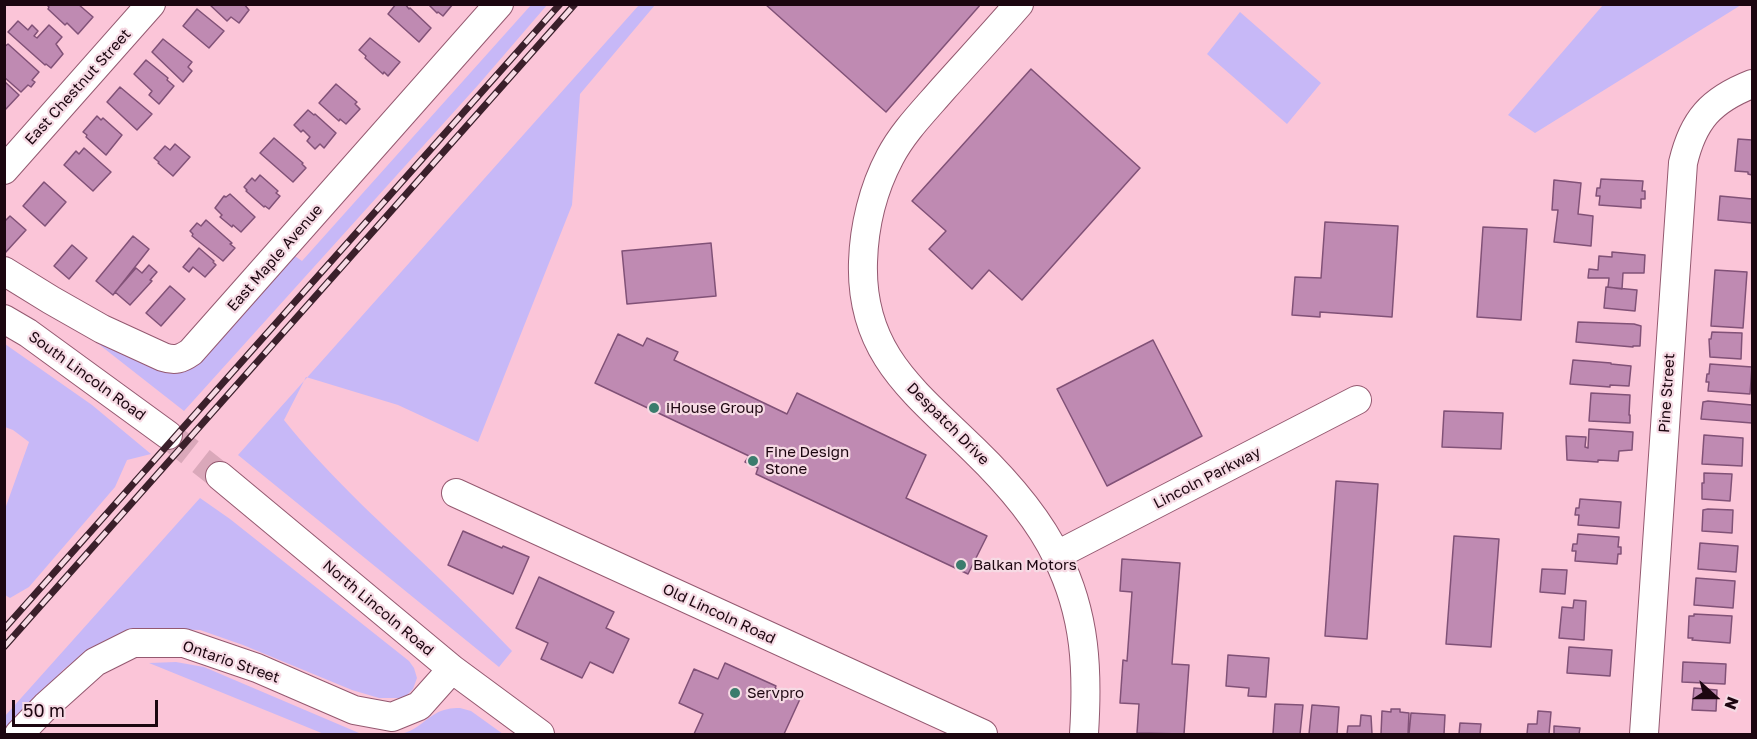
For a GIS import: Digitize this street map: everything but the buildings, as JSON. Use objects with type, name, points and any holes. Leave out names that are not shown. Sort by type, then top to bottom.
[{"type":"street","name":"East Chestnut Street","points":[[4,170],[151,4]]},
{"type":"street","name":"East Maple Avenue","points":[[4,271],[102,329],[163,357],[172,360],[182,358],[191,352],[499,4]]},
{"type":"street","name":"Despatch Drive","points":[[1019,4],[907,131],[890,157],[869,215],[863,248],[864,301],[882,349],[894,369],[930,410],[999,476],[1031,514],[1057,555],[1080,618],[1085,656],[1084,735]]},
{"type":"street","name":"Pine Street","points":[[1644,735],[1683,164],[1692,135],[1710,108],[1723,97],[1752,84]]},
{"type":"street","name":"South Lincoln Road","points":[[4,319],[28,333],[168,435]]},
{"type":"street","name":"Lincoln Parkway","points":[[1057,555],[1357,400]]},
{"type":"street","name":"North Lincoln Road","points":[[220,476],[452,669],[540,735]]},
{"type":"street","name":"Old Lincoln Road","points":[[456,493],[983,735]]},
{"type":"street","name":"Ontario Street","points":[[19,735],[46,706],[95,662],[133,643],[184,643],[257,668],[354,710],[392,717],[419,706],[452,669]]},
{"type":"shaded area","points":[[531,5],[547,5],[479,84],[184,411],[87,335],[156,362],[292,254],[302,261]]},
{"type":"shaded area","points":[[639,5],[655,5],[580,94],[572,205],[478,442],[398,405],[307,377]]},
{"type":"shaded area","points":[[1603,5],[1741,5],[1535,133],[1508,115]]},
{"type":"shaded area","points":[[1240,12],[1321,83],[1287,124],[1207,54]]},
{"type":"shaded area","points":[[5,344],[92,405],[151,454],[127,460],[115,487],[29,587],[10,598],[5,595],[5,509],[29,442],[5,427]]},
{"type":"shaded area","points":[[304,381],[284,420],[340,483],[512,651],[499,667],[238,455]]},
{"type":"shaded area","points":[[200,498],[230,519],[409,661],[417,678],[413,689],[406,696],[399,698],[379,698],[352,690],[243,645],[200,630],[163,629],[127,633],[92,647],[63,670],[5,734],[5,716]]},
{"type":"shaded area","points":[[176,662],[204,667],[359,733],[367,734],[324,734],[149,663]]},
{"type":"shaded area","points":[[460,708],[471,711],[503,734],[400,734],[414,729],[441,711]]},
{"type":"tunnel","points":[[168,435],[220,476]]},
{"type":"railway","points":[[4,629],[560,4]]},
{"type":"railway","points":[[4,647],[575,4]]},
{"type":"place","name":"iHouse Group","points":[[654,408]]},
{"type":"place","name":"Fine Design Stone","points":[[753,461]]},
{"type":"place","name":"Balkan Motors","points":[[961,565]]},
{"type":"place","name":"Servpro","points":[[735,693]]}]
